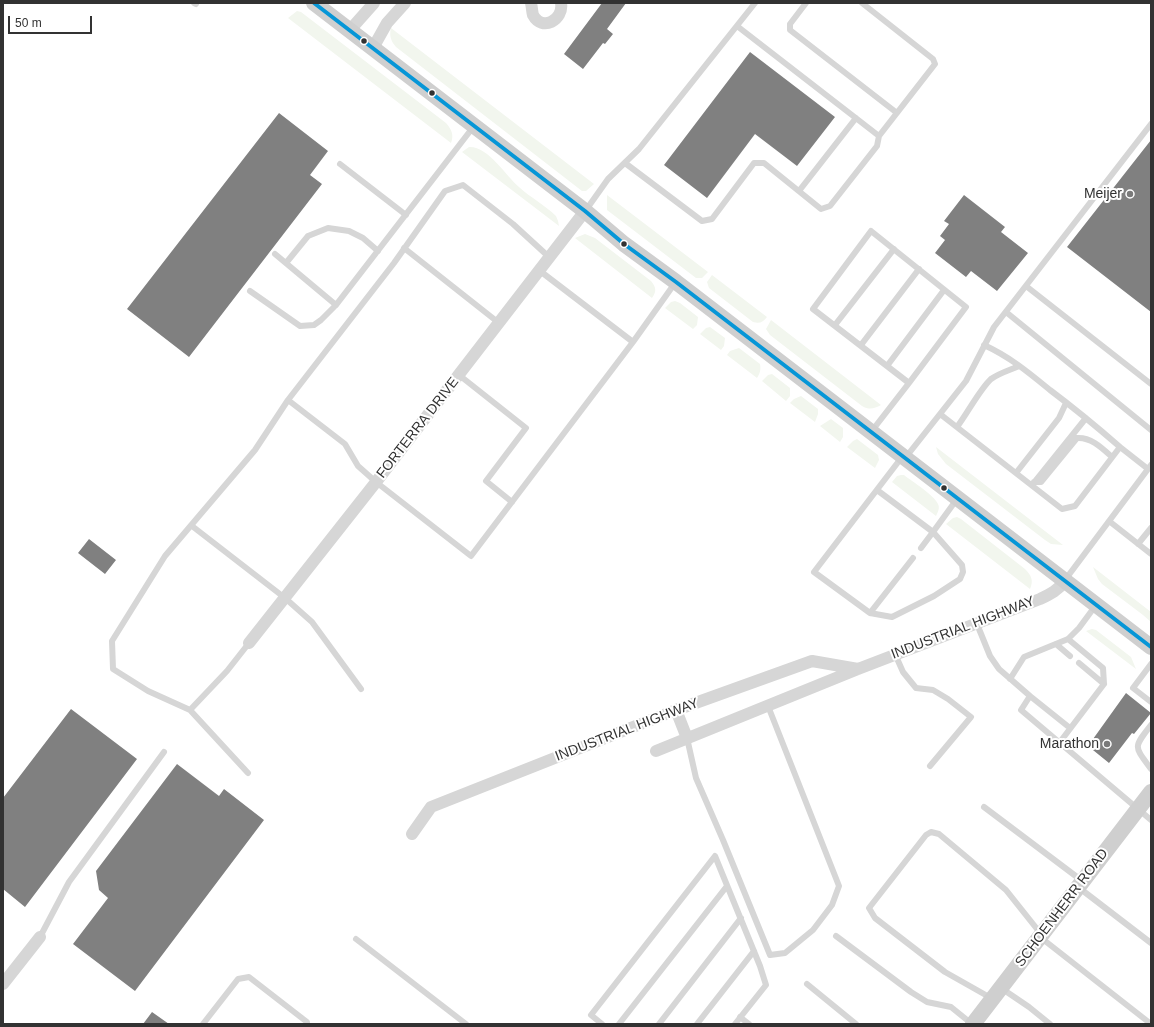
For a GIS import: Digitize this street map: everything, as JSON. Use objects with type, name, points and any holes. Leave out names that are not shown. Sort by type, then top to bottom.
[{"type":"main road","points":[[314,3],[585,211],[624,244],[676,282],[1151,647]]},
{"type":"main road","name":"SCHOENHERR ROAD","points":[[973,1024],[1151,792]]},
{"type":"street","points":[[350,30],[374,3]]},
{"type":"street","points":[[373,48],[388,23],[405,3]]},
{"type":"street","points":[[531,3],[534,17],[544,23],[553,22],[560,16],[561,3]]},
{"type":"street","name":"FORTERRA DRIVE","points":[[249,643],[376,482],[585,211]]},
{"type":"street","name":"INDUSTRIAL HIGHWAY","points":[[656,751],[895,654],[977,624],[1052,593],[1059,588],[1064,581]]},
{"type":"street","name":"INDUSTRIAL HIGHWAY","points":[[412,834],[431,807],[676,710],[812,662],[858,669]]},
{"type":"street","points":[[676,710],[687,738]]},
{"type":"street","points":[[3,984],[40,937]]},
{"type":"lane","points":[[585,211],[608,179],[639,149],[755,3]]},
{"type":"lane","points":[[806,3],[790,24],[790,30],[897,112]]},
{"type":"lane","points":[[625,163],[702,221],[712,219],[754,163],[764,163],[821,209],[830,206],[877,146],[879,136],[935,64],[933,59],[862,3]]},
{"type":"lane","points":[[737,26],[879,136]]},
{"type":"lane","points":[[799,191],[856,118]]},
{"type":"lane","points":[[877,490],[933,532],[962,565],[963,572],[960,579],[934,596],[892,617],[870,613],[814,572],[877,490],[966,381],[994,327],[1151,124]]},
{"type":"lane","points":[[250,291],[300,326],[314,325],[321,320],[336,305],[474,126]]},
{"type":"lane","points":[[340,164],[406,215]]},
{"type":"lane","points":[[248,773],[190,710],[148,691],[113,669],[112,641],[165,556],[192,526],[254,450],[288,400],[404,248],[445,191],[463,185],[513,224],[549,257]]},
{"type":"lane","points":[[286,263],[308,236],[328,228],[348,231],[363,238],[378,251]]},
{"type":"lane","points":[[871,432],[909,383],[966,307],[871,231],[813,309],[909,383]]},
{"type":"lane","points":[[404,248],[499,323]]},
{"type":"lane","points":[[835,325],[894,249]]},
{"type":"lane","points":[[275,254],[336,305]]},
{"type":"lane","points":[[861,345],[919,269]]},
{"type":"lane","points":[[540,270],[633,342]]},
{"type":"lane","points":[[288,400],[345,444],[358,466],[376,482],[471,556],[633,342],[676,282]]},
{"type":"lane","points":[[1026,286],[1151,384]]},
{"type":"lane","points":[[887,366],[944,290]]},
{"type":"lane","points":[[1006,312],[1151,430]]},
{"type":"lane","points":[[984,345],[1004,355],[1020,366],[1120,446],[1150,467],[1064,581]]},
{"type":"lane","points":[[957,427],[975,400],[991,380],[1002,373],[1020,366]]},
{"type":"lane","points":[[459,375],[526,428],[486,481],[512,502]]},
{"type":"lane","points":[[1016,473],[1059,418],[1066,403]]},
{"type":"lane","points":[[940,414],[1016,473],[1033,484],[1062,509],[1075,506],[1120,446]]},
{"type":"lane","points":[[1033,484],[1086,418]]},
{"type":"lane","points":[[1033,484],[1041,482],[1076,438],[1085,437],[1102,448],[1112,457]]},
{"type":"lane","points":[[921,548],[958,499]]},
{"type":"lane","points":[[1108,521],[1151,554]]},
{"type":"lane","points":[[192,526],[285,598],[312,622],[361,689]]},
{"type":"lane","points":[[1138,544],[1151,528]]},
{"type":"lane","points":[[870,613],[913,558]]},
{"type":"lane","points":[[1010,680],[1024,657],[1068,639],[1079,628],[1096,605]]},
{"type":"lane","points":[[977,624],[990,656],[999,669],[1010,680],[1070,728]]},
{"type":"lane","points":[[1060,742],[1104,684],[1103,668],[1068,639]]},
{"type":"lane","points":[[190,710],[227,671],[249,643]]},
{"type":"lane","points":[[1056,644],[1070,656]]},
{"type":"lane","points":[[895,654],[903,672],[916,688],[933,690],[948,699],[971,717],[930,766]]},
{"type":"lane","points":[[1079,663],[1104,684]]},
{"type":"lane","points":[[1151,664],[1133,688],[1151,702]]},
{"type":"lane","points":[[1030,696],[1021,710],[1151,820]]},
{"type":"lane","points":[[687,738],[696,778],[770,955],[785,953],[813,930],[832,904],[838,886],[768,706]]},
{"type":"lane","points":[[1151,725],[1137,746],[1138,750],[1151,769]]},
{"type":"lane","points":[[40,937],[69,882],[164,752]]},
{"type":"lane","points":[[984,807],[1151,943]]},
{"type":"lane","points":[[1050,1024],[1029,1007],[945,972],[875,918],[869,908],[926,836],[931,832],[939,834],[1006,890],[1041,936],[1151,1024]]},
{"type":"lane","points":[[602,1024],[591,1015],[715,856],[741,918],[766,985],[735,1024]]},
{"type":"lane","points":[[619,1024],[727,886]]},
{"type":"lane","points":[[659,1024],[741,918]]},
{"type":"lane","points":[[836,936],[911,992],[927,1002],[951,1007],[973,1024]]},
{"type":"lane","points":[[356,939],[466,1024]]},
{"type":"lane","points":[[697,1024],[754,951]]},
{"type":"lane","points":[[203,1024],[238,979],[249,978],[307,1022],[307,1024]]},
{"type":"lane","points":[[807,984],[856,1024]]},
{"type":"lane","points":[[740,1017],[749,1024]]},
{"type":"shaded area","points":[[297,11],[301,12],[446,123],[452,133],[451,143],[288,18]]},
{"type":"shaded area","points":[[391,28],[594,184],[586,191],[582,191],[396,47],[391,38]]},
{"type":"shaded area","points":[[469,147],[483,151],[490,156],[519,187],[556,216],[559,226],[462,152]]},
{"type":"shaded area","points":[[607,195],[708,272],[702,278],[696,278],[607,210]]},
{"type":"shaded area","points":[[585,234],[595,238],[651,281],[655,289],[655,293],[652,298],[575,238]]},
{"type":"shaded area","points":[[712,275],[767,317],[761,322],[753,322],[709,288],[707,282]]},
{"type":"shaded area","points":[[675,301],[680,303],[698,317],[697,325],[693,329],[665,308],[671,302]]},
{"type":"shaded area","points":[[771,320],[881,405],[872,408],[862,406],[770,335],[766,329]]},
{"type":"shaded area","points":[[710,327],[725,338],[724,346],[721,350],[700,334],[706,328]]},
{"type":"shaded area","points":[[739,348],[760,364],[760,371],[757,378],[727,355],[730,351]]},
{"type":"shaded area","points":[[772,374],[790,388],[790,396],[786,401],[762,381],[768,375]]},
{"type":"shaded area","points":[[801,396],[818,409],[815,422],[790,403],[794,399]]},
{"type":"shaded area","points":[[831,419],[843,428],[843,437],[840,442],[820,426]]},
{"type":"shaded area","points":[[857,439],[878,455],[879,460],[875,468],[847,447]]},
{"type":"shaded area","points":[[936,447],[1063,545],[1051,544],[1045,540],[946,464],[938,454]]},
{"type":"shaded area","points":[[904,475],[918,485],[936,500],[939,507],[936,516],[892,482],[897,476]]},
{"type":"shaded area","points":[[957,517],[1025,569],[1031,578],[1032,583],[1030,589],[946,524],[953,518]]},
{"type":"shaded area","points":[[1093,567],[1151,612],[1151,622],[1102,584]]},
{"type":"shaded area","points":[[1092,629],[1096,630],[1131,657],[1136,669],[1086,631]]},
{"type":"building","points":[[602,3],[626,3],[607,29],[613,34],[605,44],[603,43],[583,69],[564,54]]},
{"type":"building","points":[[750,52],[835,117],[797,166],[755,134],[707,198],[664,165]]},
{"type":"building","points":[[279,113],[328,151],[310,175],[322,184],[189,357],[127,309]]},
{"type":"building","name":"Meijer","points":[[1151,140],[1151,312],[1067,247]]},
{"type":"building","points":[[964,195],[1005,227],[1001,232],[1028,253],[997,291],[971,271],[966,277],[935,253],[945,240],[940,236],[949,224],[944,221]]},
{"type":"building","points":[[89,539],[116,560],[105,574],[78,553]]},
{"type":"building","points":[[1126,693],[1151,713],[1134,734],[1132,733],[1109,763],[1088,746]]},
{"type":"building","points":[[71,709],[137,759],[25,907],[3,889],[3,798]]},
{"type":"building","points":[[177,764],[219,796],[224,789],[264,820],[135,991],[73,944],[108,898],[99,890],[96,871]]},
{"type":"building","points":[[152,1012],[169,1024],[143,1024]]},
{"type":"transit line","points":[[314,3],[585,211],[624,244],[676,282],[1151,647]]},
{"type":"place","name":"Meijer","points":[[1130,194]]},
{"type":"place","name":"Marathon","points":[[1107,744]]}]
